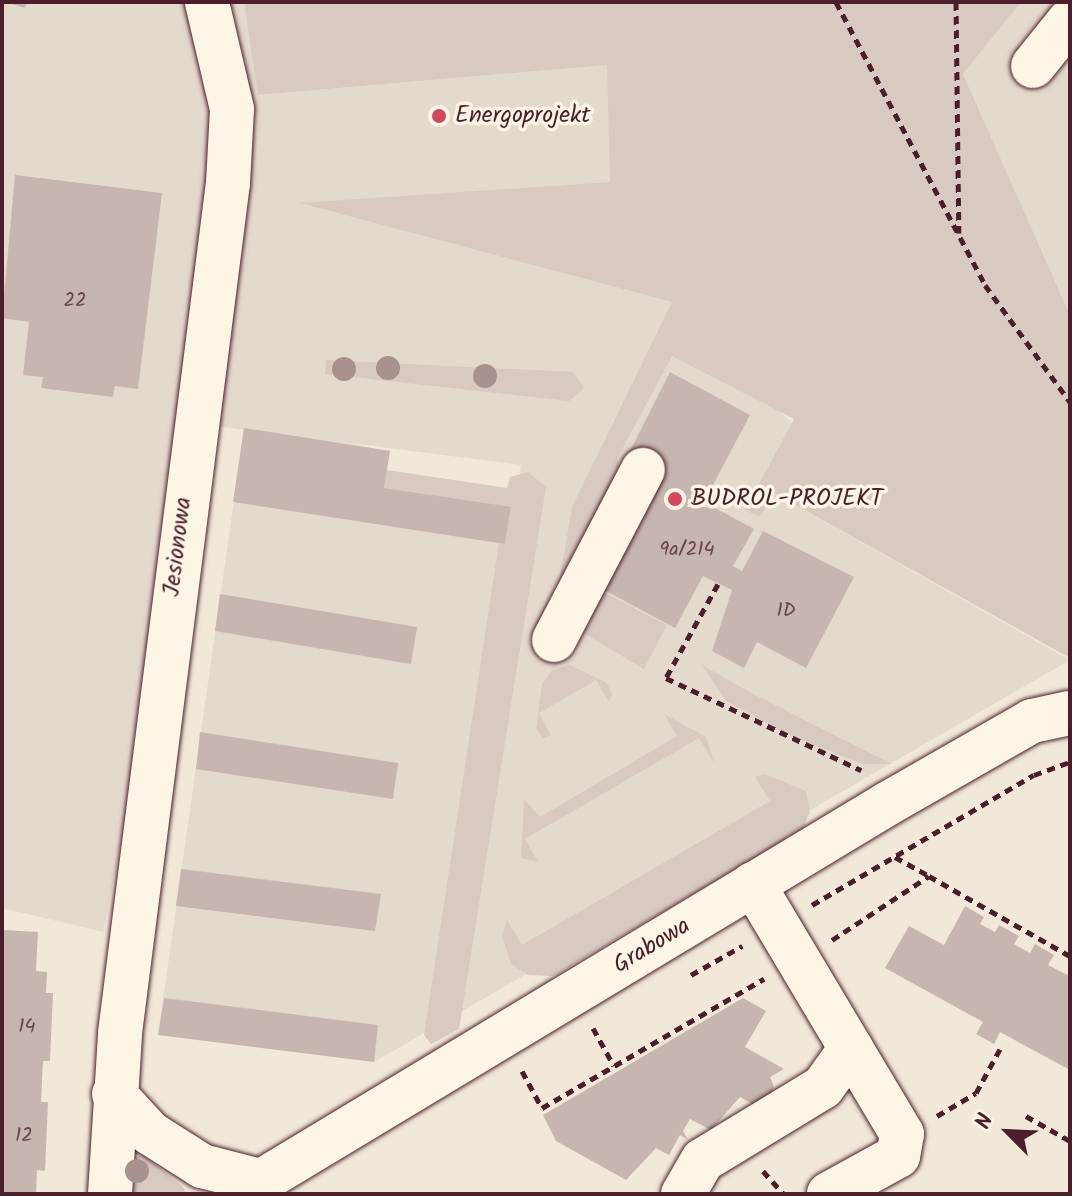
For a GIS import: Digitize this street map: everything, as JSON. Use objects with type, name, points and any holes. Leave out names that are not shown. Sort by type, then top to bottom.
[{"type":"street","name":"Jesionowa","points":[[110,1194],[114,1094],[228,183],[232,109],[207,2]]},
{"type":"street","points":[[1033,66],[1070,20]]},
{"type":"street","points":[[554,640],[643,470]]},
{"type":"street","name":"Grabowa","points":[[250,1188],[753,884],[1032,721],[1070,713]]},
{"type":"street","points":[[753,884],[902,1134],[898,1156],[829,1194]]},
{"type":"street","points":[[683,1194],[703,1160],[823,1087],[851,1048]]},
{"type":"street","points":[[114,1094],[150,1133],[202,1166],[250,1188]]},
{"type":"path","points":[[836,2],[985,285],[1070,402]]},
{"type":"path","points":[[956,2],[959,235]]},
{"type":"path","points":[[718,584],[666,678],[832,760],[876,772]]},
{"type":"path","points":[[895,857],[929,876]]},
{"type":"path","points":[[589,1021],[614,1066]]},
{"type":"path","points":[[902,1134],[976,1093],[1000,1049]]},
{"type":"path","points":[[1026,1116],[1070,1141]]},
{"type":"shaded area","points":[[2,2],[244,2],[259,95],[607,65],[611,182],[302,204],[672,302],[805,436],[774,493],[1070,660],[374,1062],[158,1035],[244,430],[208,425],[103,932],[2,908]],"holes":[[[333,441],[521,465],[458,873],[511,507],[384,488],[390,451]]]},
{"type":"shaded area","points":[[244,2],[1021,2],[963,74],[1070,315],[1070,658],[774,493],[760,517],[745,510],[794,419],[672,356],[618,457],[618,490],[555,607],[572,507],[672,302],[299,203],[610,182],[607,65],[258,95]]},
{"type":"shaded area","points":[[1021,2],[1070,2],[1070,315],[963,74]]},
{"type":"shaded area","points":[[326,360],[573,372],[584,388],[569,401],[325,374]]},
{"type":"shaded area","points":[[387,470],[507,488],[510,477],[528,472],[546,487],[459,1029],[431,1044],[424,1035],[499,543],[505,544],[511,508],[384,488]]},
{"type":"shaded area","points":[[591,586],[667,625],[644,669],[578,630]]},
{"type":"shaded area","points":[[570,665],[607,683],[612,694],[609,702],[596,680],[539,713],[551,735],[543,738],[536,729],[542,684],[552,670]]},
{"type":"shaded area","points":[[702,665],[892,764],[863,764],[789,735],[726,701]]},
{"type":"shaded area","points":[[664,714],[706,737],[714,763],[699,738],[525,839],[538,862],[521,858],[524,799],[540,817],[677,736]]},
{"type":"shaded area","points":[[765,774],[806,791],[810,812],[802,830],[553,976],[528,975],[511,964],[502,936],[507,920],[522,945],[770,801],[755,777]]},
{"type":"shaded area","points":[[143,1155],[182,1186],[187,1194],[123,1194],[129,1159]]},
{"type":"building","points":[[6,2],[27,2],[25,8]]},
{"type":"building","points":[[15,175],[162,193],[138,389],[115,386],[113,397],[41,388],[43,377],[23,375],[29,322],[2,318]]},
{"type":"building","name":"BUDROL-PROJEKT","points":[[670,372],[750,415],[704,502],[754,529],[733,566],[742,571],[763,531],[854,577],[806,668],[757,642],[744,668],[712,651],[732,590],[703,576],[675,628],[595,585],[659,469],[629,453]]},
{"type":"building","points":[[244,428],[390,451],[384,488],[511,507],[505,544],[233,502]]},
{"type":"building","points":[[220,594],[417,627],[411,664],[215,631]]},
{"type":"building","points":[[200,732],[398,763],[393,799],[196,769]]},
{"type":"building","points":[[181,869],[381,894],[375,931],[176,906]]},
{"type":"building","points":[[965,906],[984,917],[980,924],[995,932],[999,925],[1019,936],[1014,944],[1030,953],[1035,944],[1054,955],[1048,965],[1067,975],[1070,969],[1070,1070],[1000,1032],[994,1044],[976,1034],[983,1022],[885,968],[909,926],[944,945]]},
{"type":"building","points":[[2,930],[38,932],[36,971],[47,972],[46,993],[53,993],[50,1061],[43,1061],[41,1102],[48,1102],[45,1171],[37,1170],[36,1194],[2,1194]]},
{"type":"building","points":[[164,998],[378,1025],[374,1062],[158,1035]]},
{"type":"building","points":[[743,998],[766,1011],[745,1047],[784,1069],[770,1077],[774,1087],[762,1109],[740,1097],[711,1130],[690,1119],[683,1131],[688,1140],[680,1135],[669,1155],[656,1148],[626,1180],[556,1141],[543,1115]]},
{"type":"place","name":"Energoprojekt","points":[[439,116]]},
{"type":"place","name":"BUDROL-PROJEKT","points":[[675,499]]}]
